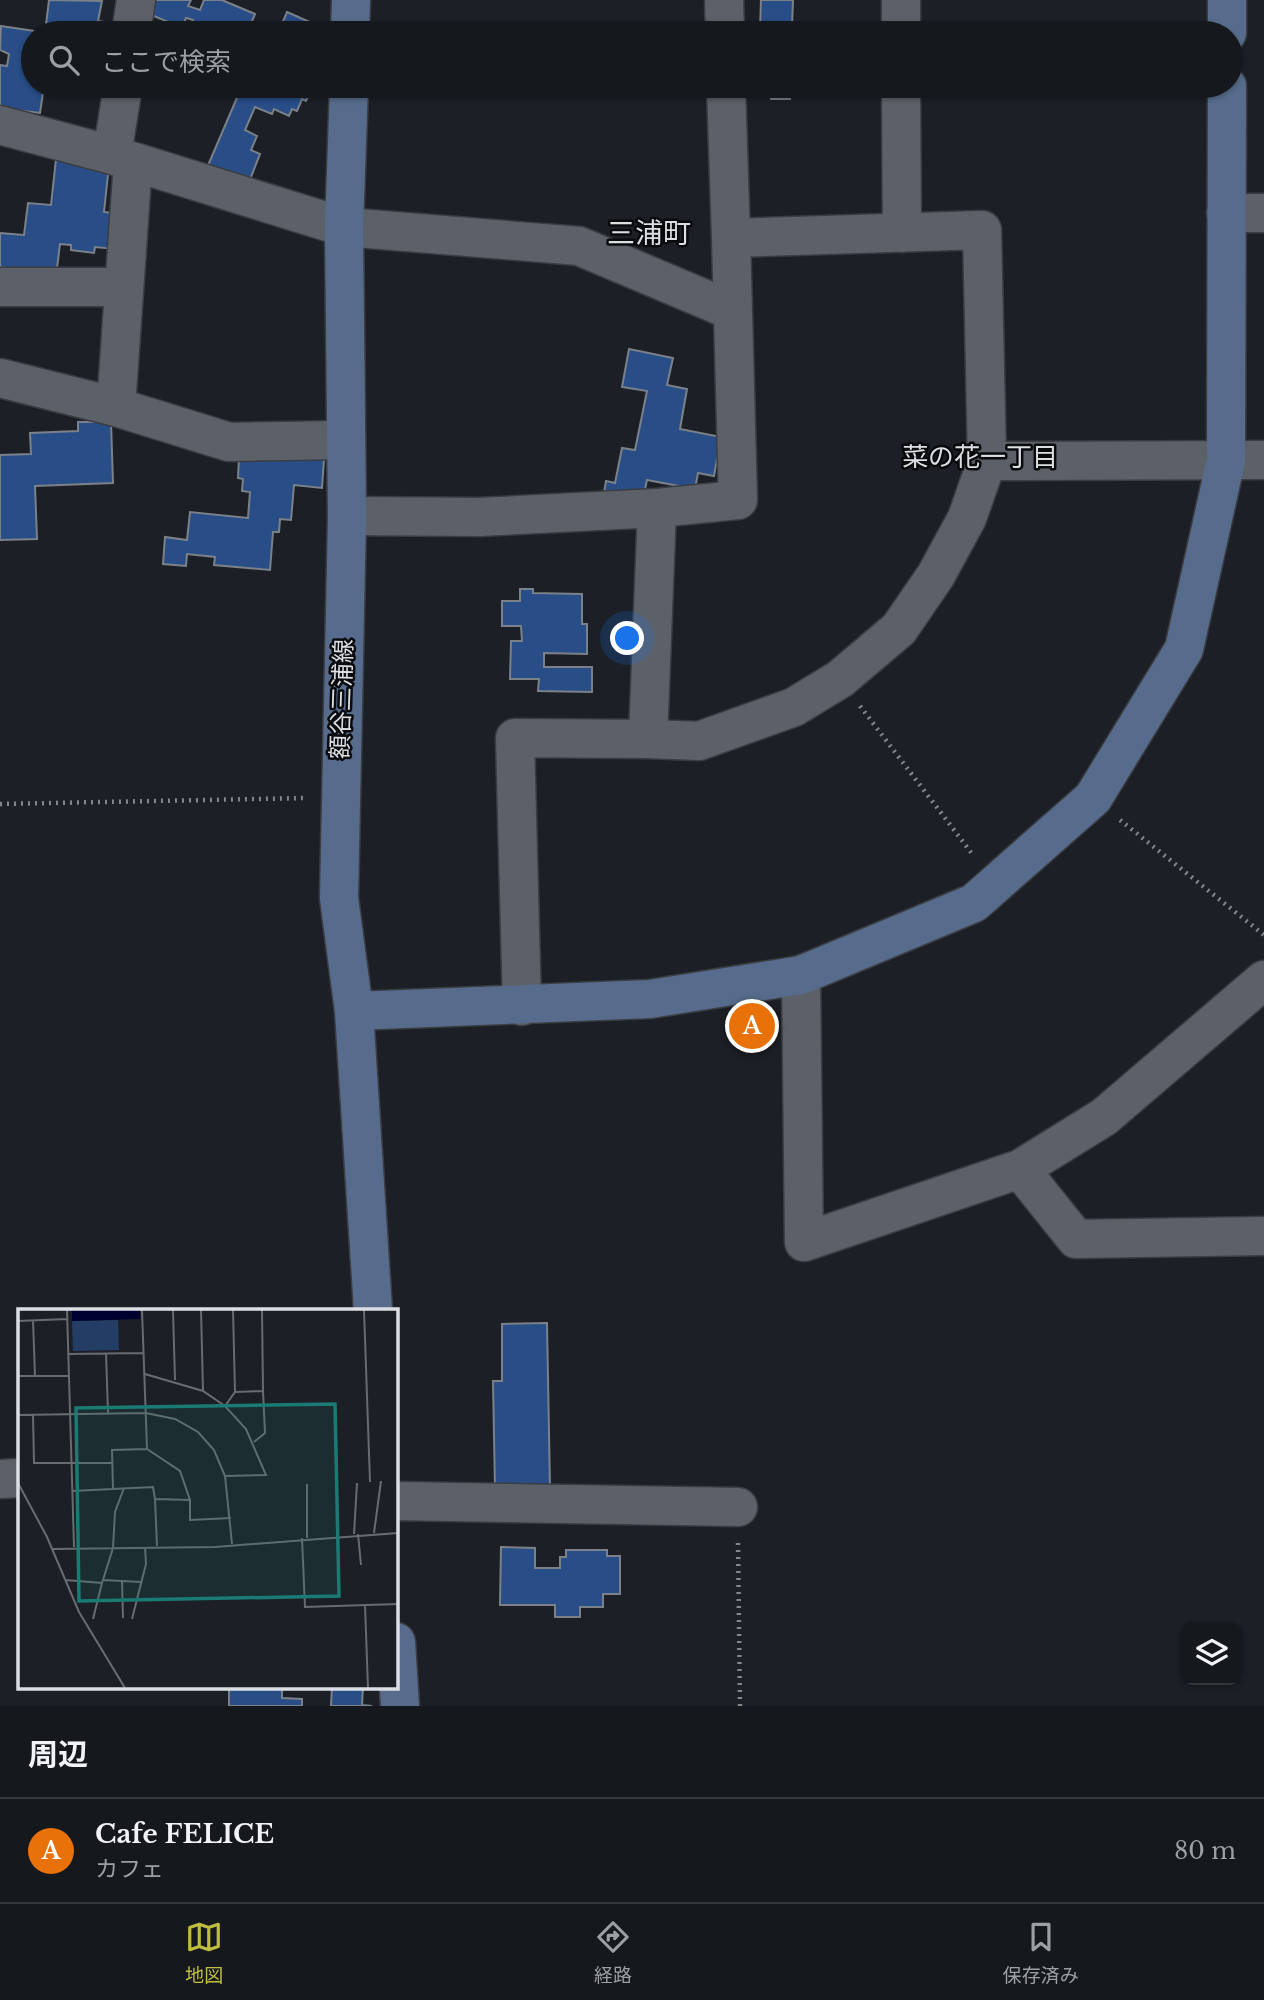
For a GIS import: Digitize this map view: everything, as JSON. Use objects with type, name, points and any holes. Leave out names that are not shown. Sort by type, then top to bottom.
[{"type":"street","points":[[133,21],[136,0]]},
{"type":"street","points":[[350,21],[351,0]]},
{"type":"street","points":[[724,0],[724,21]]},
{"type":"street","points":[[901,0],[901,21]]},
{"type":"street","points":[[1227,0],[1227,21]]},
{"type":"street","points":[[116,407],[124,287],[123,98]]},
{"type":"street","name":"額谷三浦線","points":[[349,98],[344,227],[347,516],[339,898],[354,1011],[373,1309]]},
{"type":"street","points":[[347,516],[480,517],[657,508],[738,500],[726,98]]},
{"type":"street","points":[[901,98],[902,233]]},
{"type":"street","points":[[354,1011],[650,999],[801,975],[974,903],[1093,798],[1184,649],[1226,460],[1227,98]]},
{"type":"street","points":[[0,125],[122,158],[344,227],[579,246],[733,311]]},
{"type":"street","points":[[1226,213],[1264,213]]},
{"type":"street","points":[[522,1006],[516,738],[699,741],[794,707],[840,679],[899,629],[936,575],[967,518],[987,461],[982,230],[731,238]]},
{"type":"street","points":[[0,287],[124,287]]},
{"type":"street","points":[[0,378],[116,407],[229,442],[346,440]]},
{"type":"street","points":[[987,461],[1264,460]]},
{"type":"street","points":[[648,739],[657,508]]},
{"type":"street","points":[[801,975],[804,1242],[1020,1169],[1104,1117],[1263,983]]},
{"type":"street","points":[[1020,1169],[1076,1239],[1264,1236]]},
{"type":"street","points":[[0,1479],[18,1478]]},
{"type":"street","points":[[397,1501],[738,1507]]},
{"type":"street","points":[[397,1658],[400,1706]]},
{"type":"path","points":[[840,679],[995,884]]},
{"type":"path","points":[[0,804],[340,797]]},
{"type":"path","points":[[1093,798],[1264,935]]},
{"type":"path","points":[[738,1507],[740,1706]]},
{"type":"building","points":[[49,0],[102,1],[98,21],[46,21]]},
{"type":"building","points":[[155,0],[191,0],[188,6],[200,10],[204,0],[222,0],[255,14],[252,21],[193,21],[186,18],[185,21],[166,21],[149,14]]},
{"type":"building","points":[[761,0],[793,0],[792,21],[760,21]]},
{"type":"building","points":[[287,12],[307,21],[283,21]]},
{"type":"building","points":[[1,26],[21,29],[21,98],[42,98],[40,113],[0,108],[0,65],[7,66],[9,54],[0,50]]},
{"type":"building","points":[[237,98],[307,98],[306,101],[302,99],[297,111],[292,109],[289,116],[274,109],[272,114],[255,107],[245,130],[257,136],[251,150],[260,154],[247,187],[206,170]]},
{"type":"building","points":[[56,159],[109,165],[104,212],[112,213],[115,249],[95,247],[94,253],[71,250],[71,245],[60,244],[56,276],[0,267],[0,233],[24,235],[28,203],[51,205]]},
{"type":"building","points":[[629,349],[673,358],[667,385],[687,389],[680,429],[721,437],[714,476],[698,473],[695,489],[647,480],[644,494],[604,492],[606,481],[615,483],[622,448],[635,450],[647,391],[622,387]]},
{"type":"building","points":[[78,422],[111,422],[113,483],[35,486],[37,539],[0,540],[0,455],[31,454],[30,433],[78,431]]},
{"type":"building","points":[[239,457],[324,459],[322,488],[294,485],[291,520],[280,519],[279,532],[273,532],[270,570],[214,565],[215,557],[187,554],[186,566],[163,564],[165,537],[187,540],[190,512],[248,518],[250,492],[242,491],[243,479],[238,478]]},
{"type":"building","points":[[520,589],[533,589],[533,593],[582,594],[582,624],[587,624],[587,654],[544,653],[544,667],[592,667],[592,692],[538,691],[539,679],[510,679],[511,641],[522,641],[521,626],[502,626],[502,601],[520,601]]},
{"type":"building","points":[[547,1323],[550,1488],[495,1490],[493,1381],[502,1381],[502,1324]]},
{"type":"building","points":[[501,1547],[535,1548],[535,1568],[560,1568],[560,1557],[566,1557],[566,1550],[607,1550],[607,1556],[620,1556],[620,1594],[603,1594],[603,1607],[580,1607],[580,1617],[555,1617],[555,1605],[500,1605]]},
{"type":"building","points":[[229,1688],[282,1688],[282,1698],[302,1699],[302,1706],[229,1706]]},
{"type":"building","points":[[332,1688],[363,1688],[362,1705],[372,1706],[331,1706]]},
{"type":"place","name":"Cafe FELICE","points":[[752,1026]]},
{"type":"district","name":"三浦町","points":[[649,233]]},
{"type":"district","name":"菜の花一丁目","points":[[980,457]]}]
